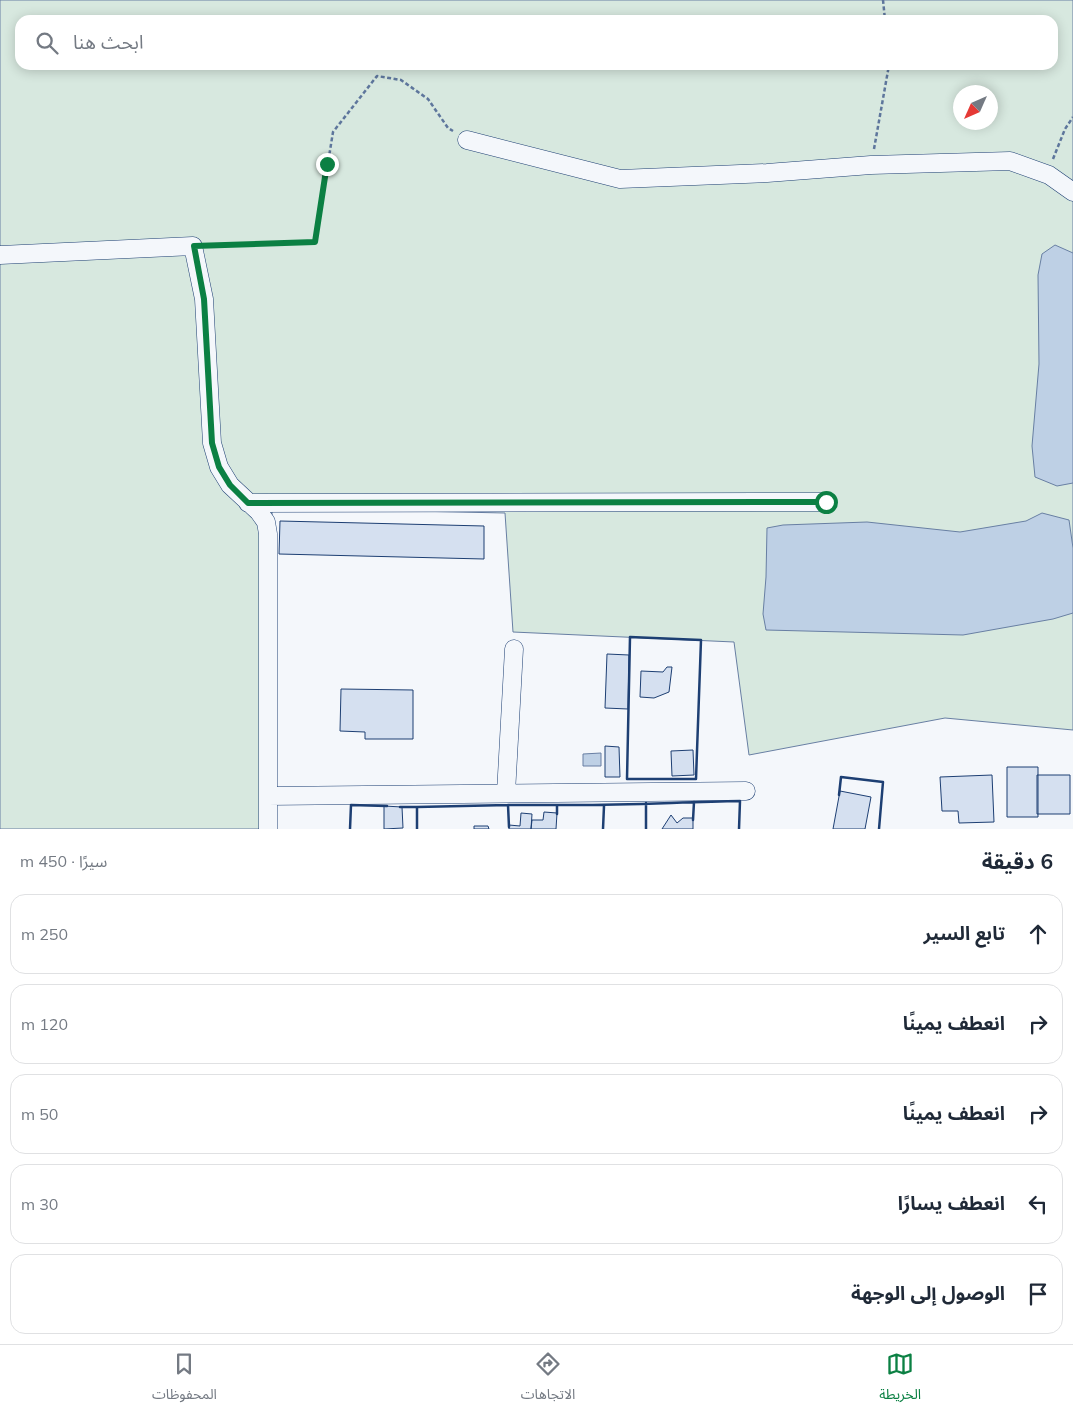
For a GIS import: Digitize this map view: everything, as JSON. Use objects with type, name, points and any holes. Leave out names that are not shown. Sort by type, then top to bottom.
[{"type":"street","points":[[467,140],[620,179],[871,165],[1010,161],[1049,175],[1073,192]]},
{"type":"street","points":[[0,255],[194,246],[204,299],[212,443],[219,467],[230,485],[259,512],[266,522],[268,534],[268,829]]},
{"type":"street","points":[[248,503],[826,502]]},
{"type":"street","points":[[506,793],[514,649]]},
{"type":"street","points":[[268,796],[746,790]]},
{"type":"path","points":[[883,0],[884,15]]},
{"type":"path","points":[[871,165],[889,70]]},
{"type":"path","points":[[194,246],[315,242],[333,132],[377,76],[401,80],[428,99],[448,128],[467,140]]},
{"type":"path","points":[[1049,175],[1052,160],[1064,129],[1073,117]]},
{"type":"shaded area","points":[[0,0],[1073,0],[1073,730],[945,718],[749,755],[734,642],[513,632],[505,513],[272,508],[273,813],[275,829],[0,829]]},
{"type":"water","points":[[1055,245],[1073,253],[1073,483],[1057,486],[1035,477],[1032,446],[1039,364],[1038,275],[1042,254]]},
{"type":"water","points":[[1042,513],[1069,520],[1073,548],[1073,613],[1053,619],[963,635],[766,630],[763,614],[767,528],[783,525],[867,522],[960,532],[1026,521]]},
{"type":"water","points":[[601,753],[601,766],[583,766],[583,754]]},
{"type":"building","points":[[280,521],[484,526],[484,559],[279,554]]},
{"type":"building","points":[[607,654],[629,655],[628,709],[605,708]]},
{"type":"building","points":[[667,667],[672,667],[669,692],[654,698],[640,697],[641,671],[663,672]]},
{"type":"building","points":[[341,689],[413,690],[413,739],[365,739],[365,732],[340,731]]},
{"type":"building","points":[[605,746],[619,747],[620,777],[605,777]]},
{"type":"building","points":[[693,750],[694,775],[672,776],[671,751]]},
{"type":"building","points":[[1007,767],[1038,767],[1038,817],[1007,817]]},
{"type":"building","points":[[992,775],[994,822],[959,823],[958,811],[942,811],[940,777]]},
{"type":"building","points":[[1037,775],[1070,775],[1070,814],[1037,814]]},
{"type":"building","points":[[840,791],[871,797],[865,829],[833,829]]},
{"type":"building","points":[[384,806],[402,807],[403,828],[384,829]]},
{"type":"building","points":[[544,812],[557,813],[556,829],[531,829],[532,820],[543,820]]},
{"type":"building","points":[[521,813],[532,814],[531,829],[509,829],[509,825],[520,826]]},
{"type":"building","points":[[671,815],[677,823],[683,818],[693,818],[693,829],[662,829]]},
{"type":"building","points":[[474,826],[488,826],[489,829],[474,829]]},
{"type":"wall","points":[[630,637],[701,640],[696,779],[627,779],[630,637]]},
{"type":"wall","points":[[839,795],[841,777],[883,782],[879,829]]},
{"type":"wall","points":[[557,814],[557,805],[740,801],[739,829]]},
{"type":"wall","points":[[693,820],[694,802]]},
{"type":"wall","points":[[646,803],[646,829]]},
{"type":"wall","points":[[350,829],[351,805],[387,806]]},
{"type":"wall","points":[[509,827],[508,805],[557,805]]},
{"type":"wall","points":[[417,829],[417,807],[508,805]]},
{"type":"wall","points":[[603,829],[604,806]]},
{"type":"wall","points":[[400,807],[417,807]]},
{"type":"route","points":[[327,164],[315,242],[194,246],[204,299],[212,443],[219,467],[230,485],[248,503],[826,502]]}]
